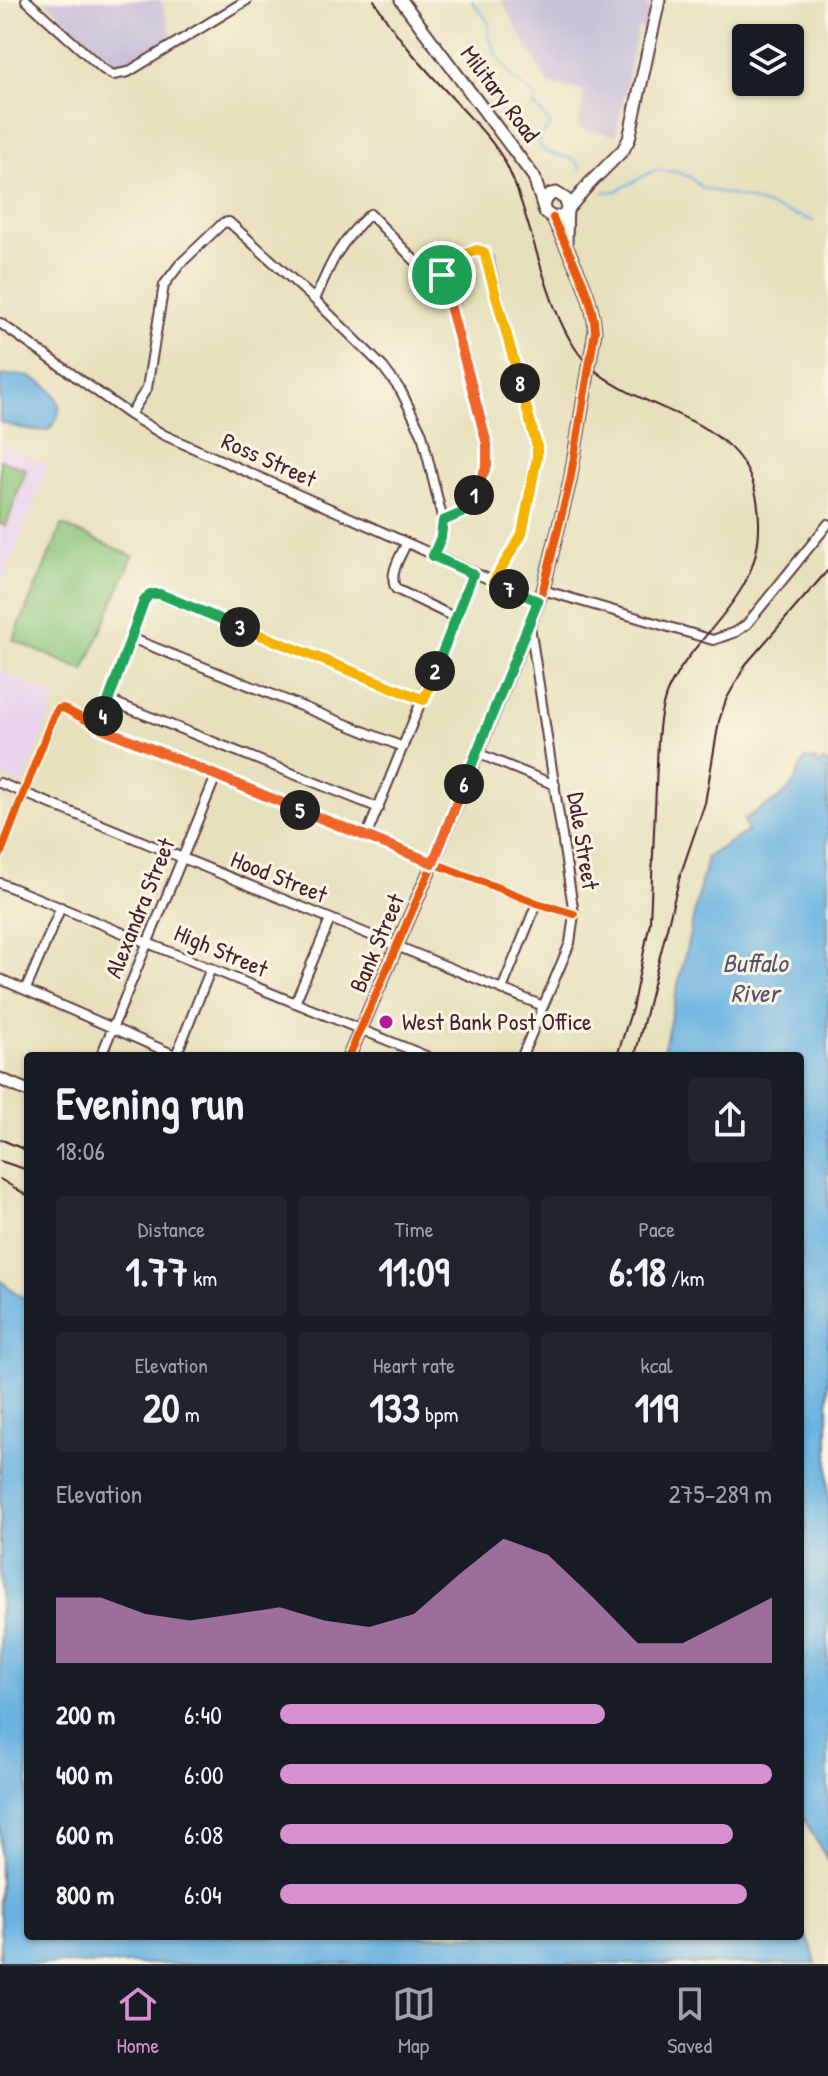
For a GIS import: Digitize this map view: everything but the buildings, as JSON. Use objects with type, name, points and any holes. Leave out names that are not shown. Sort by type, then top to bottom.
[{"type":"street","points":[[26,0],[103,69],[116,75],[128,72],[247,0]]},
{"type":"street","name":"Military Road","points":[[401,0],[534,177],[544,202]]},
{"type":"street","points":[[553,218],[559,218],[567,211],[629,139],[659,0]]},
{"type":"street","name":"Military Road","points":[[534,177],[556,193]]},
{"type":"street","points":[[566,242],[553,218],[545,212],[544,202],[546,197],[556,193],[589,184]]},
{"type":"street","points":[[556,193],[567,200],[566,242]]},
{"type":"street","points":[[315,300],[333,257],[353,228],[370,214],[417,263],[442,275]]},
{"type":"street","points":[[130,415],[147,388],[164,285],[180,264],[227,221],[315,300],[383,367],[401,391],[422,434],[443,521],[441,537],[433,556]]},
{"type":"street","name":"Bank Street","points":[[351,1052],[433,863],[541,596],[567,495],[595,331],[592,313],[566,242]]},
{"type":"street","points":[[443,521],[469,508],[488,458],[487,444],[442,275],[445,267],[472,251],[482,250],[486,255],[537,447],[522,534],[493,582]]},
{"type":"street","name":"Ross Street","points":[[0,323],[130,415],[164,435],[473,574],[541,596],[713,640],[736,632],[747,624],[828,524]]},
{"type":"street","points":[[406,544],[393,576],[392,583],[396,589],[456,618]]},
{"type":"street","points":[[366,837],[473,574]]},
{"type":"street","points":[[99,727],[146,598],[155,593],[424,700]]},
{"type":"street","name":"Dale Street","points":[[524,1052],[570,943],[574,914],[529,623]]},
{"type":"street","points":[[131,638],[403,747]]},
{"type":"street","points":[[108,700],[379,808]]},
{"type":"street","points":[[0,855],[49,725],[56,710],[63,708],[99,727],[366,837],[537,903],[574,914]]},
{"type":"street","points":[[477,753],[555,785]]},
{"type":"street","name":"Alexandra Street","points":[[103,1052],[216,776]]},
{"type":"street","name":"Hood Street","points":[[0,783],[543,1006]]},
{"type":"street","name":"High Street","points":[[0,883],[416,1052]]},
{"type":"street","points":[[502,989],[537,903]]},
{"type":"street","points":[[26,989],[61,907]]},
{"type":"street","points":[[295,1003],[330,920]]},
{"type":"street","points":[[179,1052],[211,968]]},
{"type":"street","points":[[0,979],[167,1052]]},
{"type":"street","points":[[0,1079],[24,1089]]},
{"type":"shaded area","points":[[44,0],[161,0],[172,35],[127,64],[112,61]]},
{"type":"shaded area","points":[[501,0],[645,0],[649,9],[646,29],[638,28],[616,135],[579,129],[584,91],[549,84]]},
{"type":"shaded area","points":[[0,444],[49,465],[0,589]]},
{"type":"shaded area","points":[[0,670],[57,696],[24,785],[0,776]]},
{"type":"green space","points":[[0,460],[26,469],[6,526],[0,524]]},
{"type":"green space","points":[[62,525],[133,556],[84,671],[13,640]]},
{"type":"water","points":[[0,376],[28,377],[49,388],[59,408],[54,423],[47,431],[23,429],[0,422]]},
{"type":"water","name":"Buffalo River","points":[[806,759],[816,760],[816,764],[820,765],[822,761],[828,763],[828,1861],[804,1819],[804,1052],[663,1052],[707,857],[748,831],[744,820],[786,792],[794,784]]},
{"type":"water","points":[[0,1280],[24,1298],[24,1940],[804,1940],[804,1934],[811,1945],[816,1964],[0,1964]]},
{"type":"waterway","points":[[471,0],[489,22],[488,35],[497,55],[514,80],[536,97],[534,105],[550,123],[539,138],[539,144],[544,151],[575,160],[581,169]]},
{"type":"waterway","points":[[604,192],[616,191],[655,170],[676,172],[690,177],[702,188],[814,221]]},
{"type":"railway","points":[[374,0],[412,54],[483,132],[506,164],[551,297],[574,346],[588,364],[612,383],[697,424],[722,440],[742,461],[755,490],[759,528],[756,553],[748,575],[724,614],[681,668],[662,707],[650,922],[632,1009],[618,1052]]},
{"type":"railway","points":[[636,1052],[680,876],[705,803],[719,721],[726,700],[746,664],[828,570]]},
{"type":"railway","points":[[0,1139],[24,1149]]},
{"type":"railway","points":[[0,1161],[24,1169]]},
{"type":"railway","points":[[0,1179],[24,1194]]},
{"type":"cycle path","points":[[351,1052],[433,863],[543,590],[570,481],[595,331],[585,287],[553,218]]},
{"type":"cycle path","points":[[0,855],[53,717],[58,709],[63,708],[99,727],[366,837],[537,903],[574,914]]},
{"type":"place","name":"West Bank Post Office","points":[[386,1022]]},
{"type":"route","points":[[482,250],[488,258],[537,447],[522,534],[493,582],[538,601],[433,863],[99,727],[144,601],[153,593],[424,700],[473,574],[433,556],[441,537],[443,521],[469,508],[488,458],[487,444],[442,275],[445,267],[472,251],[482,250]]}]
